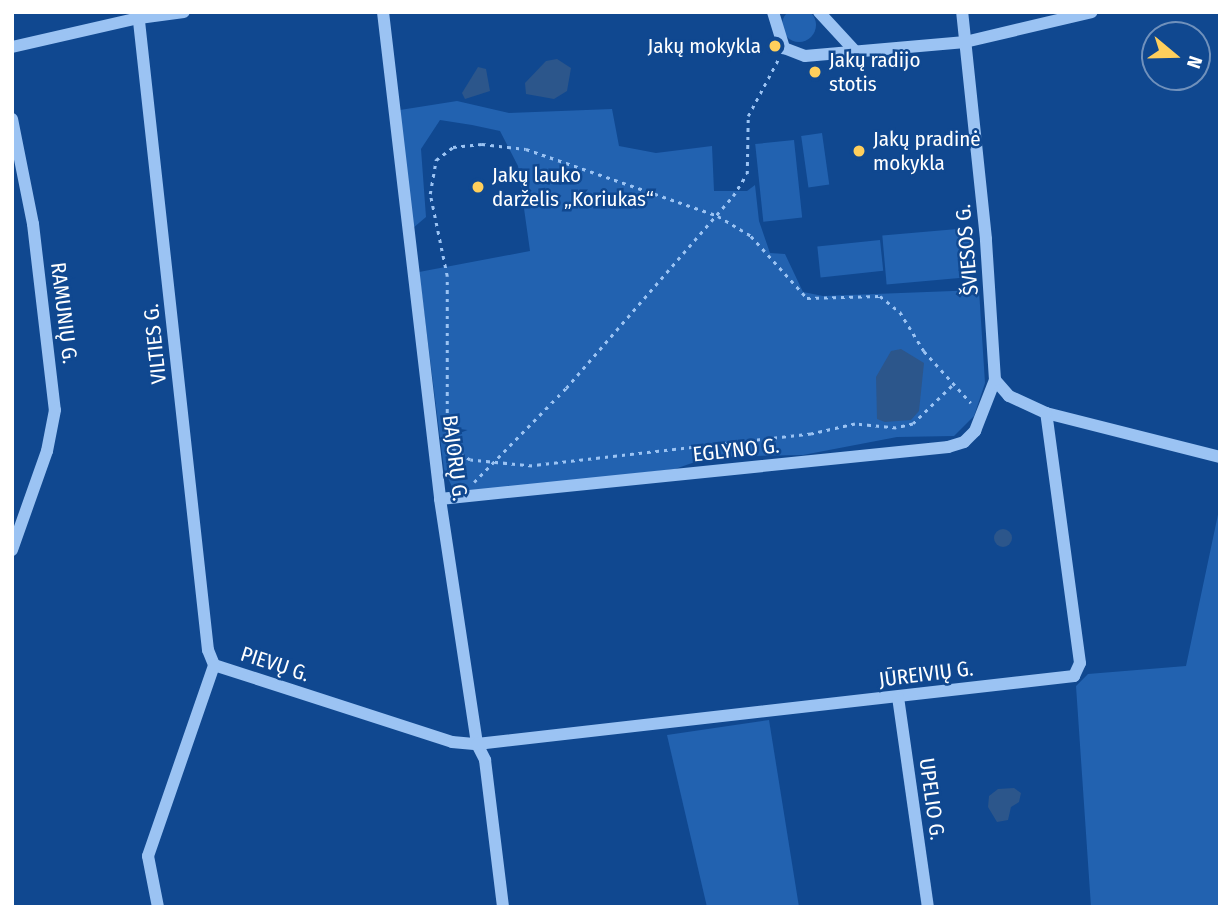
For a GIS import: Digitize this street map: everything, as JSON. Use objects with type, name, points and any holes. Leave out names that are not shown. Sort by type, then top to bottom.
[{"type":"street","points":[[12,47],[138,15],[184,12]]},
{"type":"street","name":"BAJORŲ G.","points":[[383,12],[440,499],[478,744],[485,760],[503,907]]},
{"type":"street","points":[[773,12],[783,48],[805,56],[965,42],[1092,12]]},
{"type":"street","points":[[818,12],[855,51]]},
{"type":"street","name":"ŠVIESOS G.","points":[[962,12],[995,380]]},
{"type":"street","name":"VILTIES G.","points":[[138,15],[208,650],[214,665]]},
{"type":"street","name":"RAMUNIŲ G.","points":[[12,119],[33,224],[55,410],[47,451],[12,550]]},
{"type":"street","points":[[995,380],[1009,396],[1046,412],[1220,457]]},
{"type":"street","name":"EGLYNO G.","points":[[440,499],[948,447],[964,442],[975,431],[995,380]]},
{"type":"street","name":"JŪREIVIŲ G.","points":[[478,744],[1074,676],[1080,663],[1046,412]]},
{"type":"street","name":"PIEVŲ G.","points":[[158,907],[148,856],[214,665],[452,742],[478,744]]},
{"type":"street","name":"UPELIO G.","points":[[898,697],[928,907]]},
{"type":"path","points":[[458,496],[492,464],[718,216],[747,174],[748,116],[783,48]]},
{"type":"path","points":[[952,386],[913,424],[896,428],[855,424],[811,434],[532,467],[470,460],[454,450],[447,438],[447,276],[430,194],[432,172],[442,152],[482,144],[526,149],[718,216],[751,236],[807,298],[880,296],[900,312],[952,386],[982,412]]},
{"type":"shaded area","points":[[799,8],[811,13],[816,25],[811,37],[799,42],[787,37],[782,25],[787,13]]},
{"type":"shaded area","points":[[557,59],[571,68],[567,91],[554,99],[526,94],[525,83],[546,61]]},
{"type":"shaded area","points":[[478,67],[486,69],[490,91],[465,99],[462,93]]},
{"type":"shaded area","points":[[457,101],[509,113],[612,109],[619,146],[656,153],[712,146],[714,191],[747,191],[755,185],[759,221],[770,253],[785,254],[803,292],[823,296],[979,290],[985,383],[974,416],[954,436],[897,437],[803,455],[709,457],[675,469],[472,492],[452,487],[444,469],[419,272],[530,251],[518,166],[500,131],[472,125],[440,120],[421,149],[426,217],[413,228],[400,110]]},
{"type":"shaded area","points":[[822,133],[829,184],[808,187],[801,136]]},
{"type":"shaded area","points":[[794,140],[802,218],[763,222],[755,144]]},
{"type":"shaded area","points":[[969,228],[973,277],[887,284],[882,236]]},
{"type":"shaded area","points":[[880,240],[883,271],[821,277],[817,247]]},
{"type":"shaded area","points":[[901,349],[924,363],[919,411],[911,420],[885,422],[877,419],[876,377],[891,351]]},
{"type":"shaded area","points":[[1220,505],[1220,907],[1091,907],[1076,686],[1088,674],[1186,666]]},
{"type":"shaded area","points":[[999,529],[1007,529],[1012,538],[1010,545],[999,547],[994,542],[994,534]]},
{"type":"shaded area","points":[[769,720],[799,907],[707,907],[667,735]]},
{"type":"shaded area","points":[[1014,788],[1021,793],[1019,802],[1011,807],[1008,820],[997,822],[988,807],[989,796],[998,789]]},
{"type":"place","name":"Jakų mokykla","points":[[775,46]]},
{"type":"place","name":"Jakų radijo stotis","points":[[815,72]]},
{"type":"place","name":"Jakų pradinė mokykla","points":[[859,151]]},
{"type":"place","name":"Jakų lauko darželis „Koriukas“","points":[[478,187]]}]
